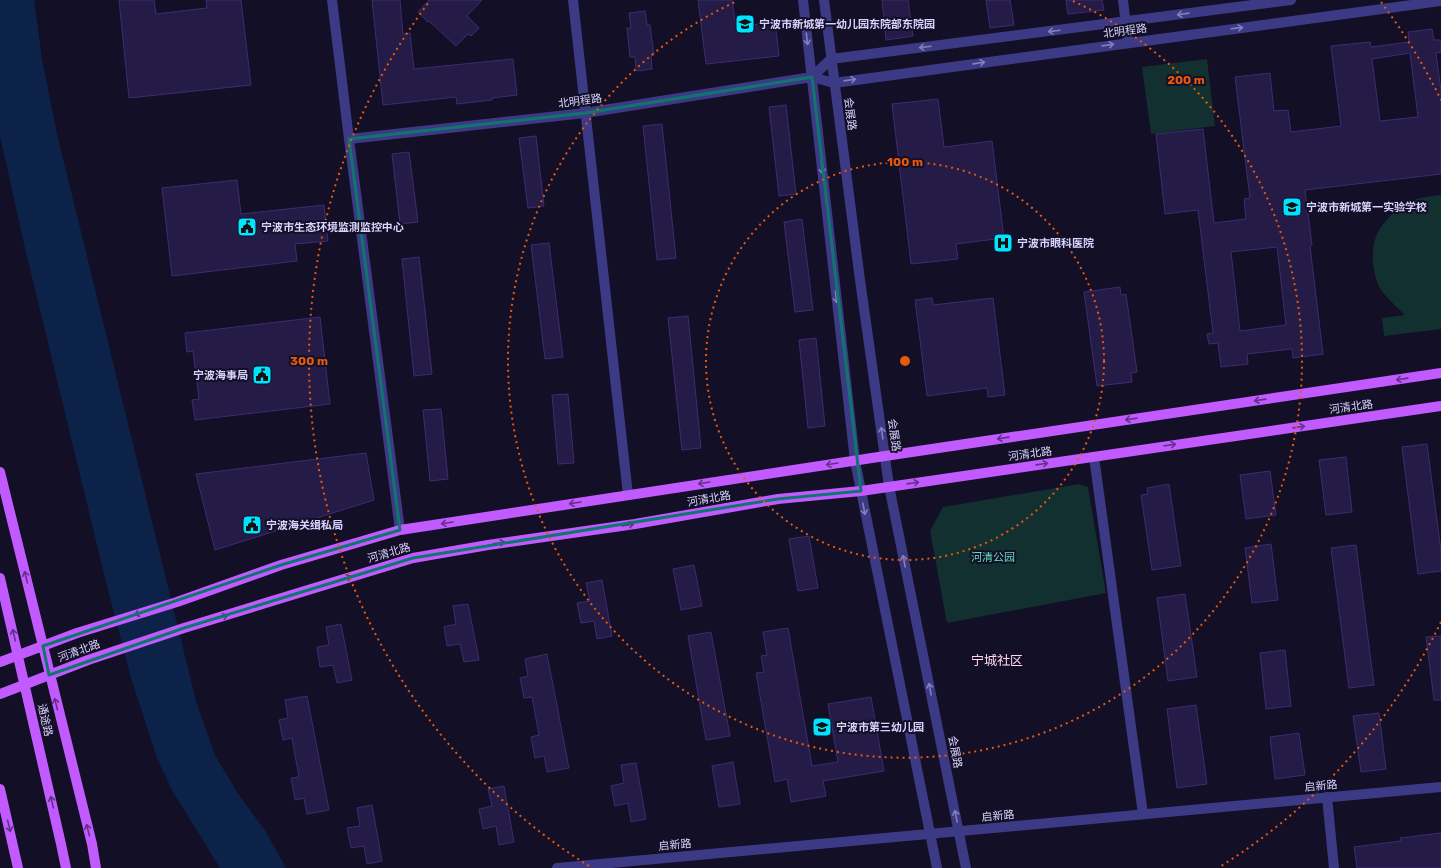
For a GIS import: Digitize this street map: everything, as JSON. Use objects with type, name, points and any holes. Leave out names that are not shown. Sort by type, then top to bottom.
[{"type":"main road","name":"河清北路","points":[[0,662],[76,634],[177,602],[281,565],[400,530],[1441,373]]},
{"type":"main road","name":"河清北路","points":[[0,694],[88,660],[184,628],[413,558],[488,544],[636,524],[778,499],[861,491],[1441,406]]},
{"type":"main road","points":[[0,472],[92,844],[96,868]]},
{"type":"main road","name":"通途路","points":[[0,578],[62,844],[66,868]]},
{"type":"main road","points":[[0,789],[18,868]]},
{"type":"street","points":[[332,0],[400,530]]},
{"type":"street","points":[[573,0],[628,495]]},
{"type":"street","points":[[803,0],[855,461],[936,868]]},
{"type":"street","name":"会展路","points":[[824,0],[859,272],[889,486],[966,868]]},
{"type":"street","points":[[1123,0],[1128,42]]},
{"type":"street","name":"北明程路","points":[[831,59],[1291,0]]},
{"type":"street","name":"北明程路","points":[[349,139],[585,113],[812,77],[834,82],[1441,1]]},
{"type":"street","points":[[812,77],[831,59]]},
{"type":"street","points":[[1094,457],[1143,814]]},
{"type":"street","name":"启新路","points":[[557,868],[1441,787]]},
{"type":"street","points":[[1327,797],[1334,868]]},
{"type":"highlighted area","points":[[812,77],[861,491],[778,499],[413,558],[184,628],[49,675],[43,646],[281,565],[400,530],[349,139],[585,113]]},
{"type":"green space","points":[[1207,59],[1215,126],[1151,134],[1142,67]]},
{"type":"green space","points":[[1441,195],[1441,329],[1384,336],[1382,318],[1405,315],[1386,296],[1377,282],[1373,261],[1373,247],[1377,234],[1385,221],[1405,203]]},
{"type":"green space","name":"河清公园","points":[[1079,484],[1088,487],[1106,593],[947,623],[930,531],[943,507]]},
{"type":"water","points":[[0,0],[34,0],[42,59],[57,134],[196,701],[215,755],[237,792],[266,832],[286,868],[220,868],[173,792],[157,758],[131,678],[105,578],[25,248],[0,136]]},
{"type":"building","points":[[119,0],[154,0],[156,14],[207,8],[206,0],[241,0],[251,85],[129,98]]},
{"type":"building","points":[[372,0],[400,0],[403,34],[410,33],[414,69],[513,59],[517,95],[492,98],[492,100],[457,104],[456,97],[383,105]]},
{"type":"building","points":[[429,0],[482,0],[467,16],[479,28],[471,36],[468,34],[456,46],[418,12]]},
{"type":"building","points":[[698,0],[732,0],[736,27],[775,22],[779,56],[706,64]]},
{"type":"building","points":[[882,0],[908,0],[913,36],[886,40]]},
{"type":"building","points":[[986,0],[1010,0],[1014,25],[990,28]]},
{"type":"building","points":[[1066,0],[1102,0],[1104,10],[1068,14]]},
{"type":"building","points":[[645,11],[647,25],[650,25],[654,55],[651,56],[652,69],[636,71],[635,57],[630,57],[627,28],[631,28],[629,13]]},
{"type":"building","points":[[1432,29],[1434,40],[1441,40],[1441,52],[1436,53],[1441,91],[1441,174],[1305,190],[1323,354],[1293,358],[1292,349],[1247,354],[1248,364],[1221,367],[1218,343],[1209,344],[1207,334],[1213,333],[1198,210],[1165,214],[1156,134],[1203,129],[1214,223],[1246,219],[1244,199],[1250,198],[1235,77],[1270,73],[1274,111],[1288,110],[1291,132],[1341,126],[1331,46],[1370,42],[1371,47],[1409,42],[1408,32]],"holes":[[[1410,53],[1418,117],[1380,121],[1372,59]],[[1277,247],[1286,325],[1240,331],[1231,252]]]},
{"type":"building","points":[[938,99],[944,147],[992,141],[1004,238],[956,244],[958,259],[911,264],[892,104]]},
{"type":"building","points":[[786,105],[796,194],[779,196],[769,107]]},
{"type":"building","points":[[662,124],[676,258],[657,260],[643,126]]},
{"type":"building","points":[[536,136],[544,206],[528,208],[519,138]]},
{"type":"building","points":[[409,152],[418,222],[400,224],[392,154]]},
{"type":"building","name":"宁波市生态环境监测监控中心","points":[[237,180],[241,214],[324,205],[328,241],[295,244],[297,261],[172,276],[162,188]]},
{"type":"building","points":[[802,219],[813,310],[795,312],[784,222]]},
{"type":"building","points":[[549,243],[563,357],[545,359],[531,245]]},
{"type":"building","points":[[419,257],[432,374],[414,376],[402,259]]},
{"type":"building","points":[[1120,287],[1121,295],[1126,294],[1137,372],[1131,373],[1132,382],[1097,386],[1084,292]]},
{"type":"building","points":[[932,298],[933,305],[993,298],[1005,395],[988,397],[987,388],[927,396],[915,300]]},
{"type":"building","points":[[688,316],[701,448],[682,450],[668,318]]},
{"type":"building","name":"宁波海事局","points":[[320,317],[330,404],[195,420],[192,400],[199,399],[193,351],[187,352],[185,333]]},
{"type":"building","points":[[816,338],[825,426],[808,428],[799,340]]},
{"type":"building","points":[[568,394],[574,463],[558,464],[552,395]]},
{"type":"building","points":[[441,409],[448,479],[430,481],[423,410]]},
{"type":"building","points":[[1427,444],[1441,551],[1441,571],[1418,574],[1402,447]]},
{"type":"building","name":"宁波海关缉私局","points":[[366,453],[374,500],[215,550],[196,474]]},
{"type":"building","points":[[1346,457],[1352,512],[1326,515],[1319,460]]},
{"type":"building","points":[[1270,471],[1276,515],[1246,519],[1240,475]]},
{"type":"building","points":[[1169,484],[1181,566],[1152,570],[1141,495],[1148,494],[1147,488]]},
{"type":"building","points":[[809,536],[818,588],[798,591],[789,539]]},
{"type":"building","points":[[1271,544],[1278,600],[1252,603],[1245,548]]},
{"type":"building","points":[[1356,545],[1374,685],[1349,688],[1331,548]]},
{"type":"building","points":[[694,565],[702,606],[681,610],[673,569]]},
{"type":"building","points":[[602,580],[612,636],[597,639],[594,621],[581,623],[577,603],[590,601],[586,583]]},
{"type":"building","points":[[1185,594],[1197,677],[1168,681],[1157,598]]},
{"type":"building","points":[[468,604],[479,660],[464,662],[460,644],[447,646],[444,627],[456,624],[453,606]]},
{"type":"building","points":[[341,624],[352,680],[337,683],[333,665],[320,667],[317,647],[329,645],[326,627]]},
{"type":"building","points":[[788,628],[812,766],[838,762],[828,704],[871,697],[884,771],[823,781],[826,796],[791,802],[787,779],[775,782],[756,673],[764,672],[761,656],[767,655],[763,632]]},
{"type":"building","points":[[711,632],[730,736],[706,740],[688,636]]},
{"type":"building","points":[[1441,636],[1441,700],[1434,700],[1426,637]]},
{"type":"building","points":[[1285,650],[1291,706],[1266,709],[1260,653]]},
{"type":"building","points":[[547,654],[569,768],[547,772],[544,756],[535,758],[531,737],[539,735],[532,697],[524,698],[520,678],[528,676],[525,659]]},
{"type":"building","points":[[307,696],[329,810],[307,814],[304,798],[295,800],[291,778],[299,777],[292,738],[283,740],[279,720],[288,718],[285,700]]},
{"type":"building","points":[[1196,705],[1207,784],[1177,788],[1167,709]]},
{"type":"building","points":[[1379,713],[1386,769],[1361,772],[1353,716]]},
{"type":"building","points":[[1299,733],[1305,775],[1275,779],[1270,737]]},
{"type":"building","points":[[733,762],[740,804],[719,807],[712,766]]},
{"type":"building","points":[[636,763],[646,819],[631,822],[628,803],[615,806],[611,786],[624,783],[621,765]]},
{"type":"building","points":[[504,786],[514,842],[499,845],[496,826],[483,829],[479,809],[492,806],[488,789]]},
{"type":"building","points":[[372,805],[382,861],[367,864],[364,846],[351,848],[347,828],[360,826],[357,808]]},
{"type":"building","points":[[1441,833],[1441,868],[1357,868],[1354,847],[1401,841],[1400,838]]},
{"type":"place","name":"宁波市新城第一幼儿园东院部东院园","points":[[745,24]]},
{"type":"place","name":"宁波市新城第一实验学校","points":[[1292,207]]},
{"type":"place","name":"宁波市生态环境监测监控中心","points":[[247,227]]},
{"type":"place","name":"宁波市眼科医院","points":[[1003,243]]},
{"type":"place","name":"宁波海事局","points":[[262,375]]},
{"type":"place","name":"宁波海关缉私局","points":[[252,525]]},
{"type":"place","name":"宁波市第三幼儿园","points":[[822,727]]},
{"type":"district","name":"宁城社区","points":[[997,660]]}]
